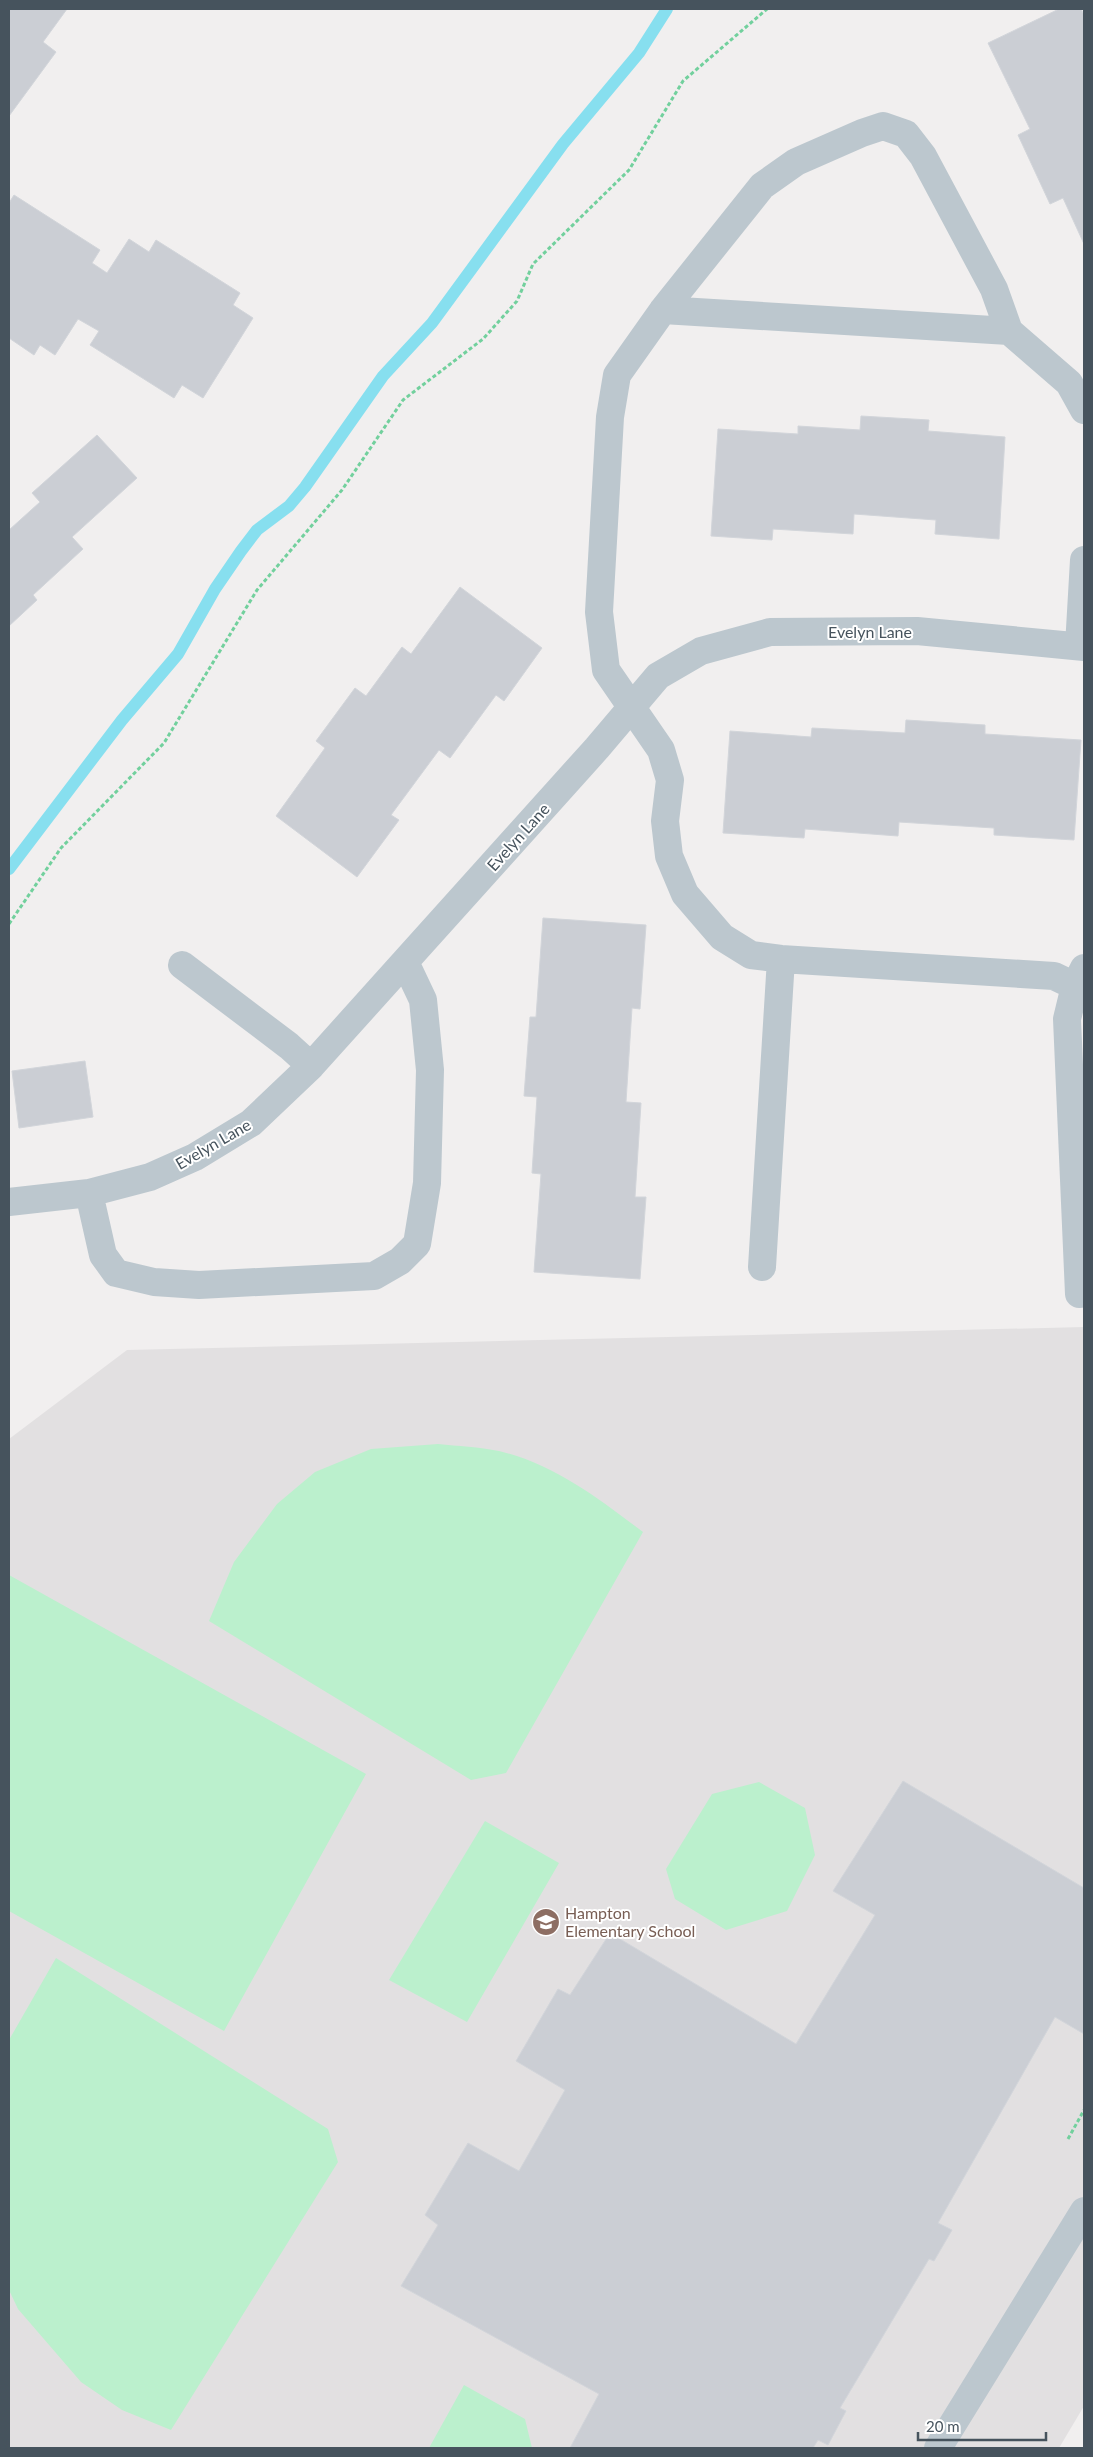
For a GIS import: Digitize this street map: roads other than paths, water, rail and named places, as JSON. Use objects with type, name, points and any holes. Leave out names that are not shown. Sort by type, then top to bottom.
[{"type":"street","points":[[1080,1294],[1067,1019],[1080,977],[781,959],[751,954],[722,937],[685,894],[669,856],[665,820],[670,780],[668,772],[661,750],[606,670],[599,612],[610,417],[617,375],[663,310],[762,186],[796,162],[862,132],[884,126],[906,134],[923,156],[994,289],[1009,331],[1069,383],[1084,410]]},
{"type":"street","points":[[663,310],[1009,331]]},
{"type":"street","points":[[1081,646],[1084,560]]},
{"type":"street","name":"Evelyn Lane","points":[[9,1202],[89,1193],[150,1177],[195,1157],[252,1123],[312,1066],[598,748],[658,676],[701,651],[770,632],[917,631],[1081,646]]},
{"type":"street","points":[[762,1266],[781,959]]},
{"type":"street","points":[[89,1193],[103,1255],[116,1273],[154,1282],[199,1285],[331,1280],[374,1276],[400,1261],[417,1244],[427,1183],[430,1070],[423,1000],[405,962]]},
{"type":"street","points":[[182,965],[290,1046],[312,1066]]},
{"type":"street","points":[[938,2448],[1084,2211]]},
{"type":"waterway","points":[[9,869],[122,720],[178,654],[215,589],[257,530],[289,506],[305,487],[383,376],[432,323],[563,144],[639,53],[667,9]]},
{"type":"place","name":"Hampton Elementary School","points":[[546,1922]]}]
